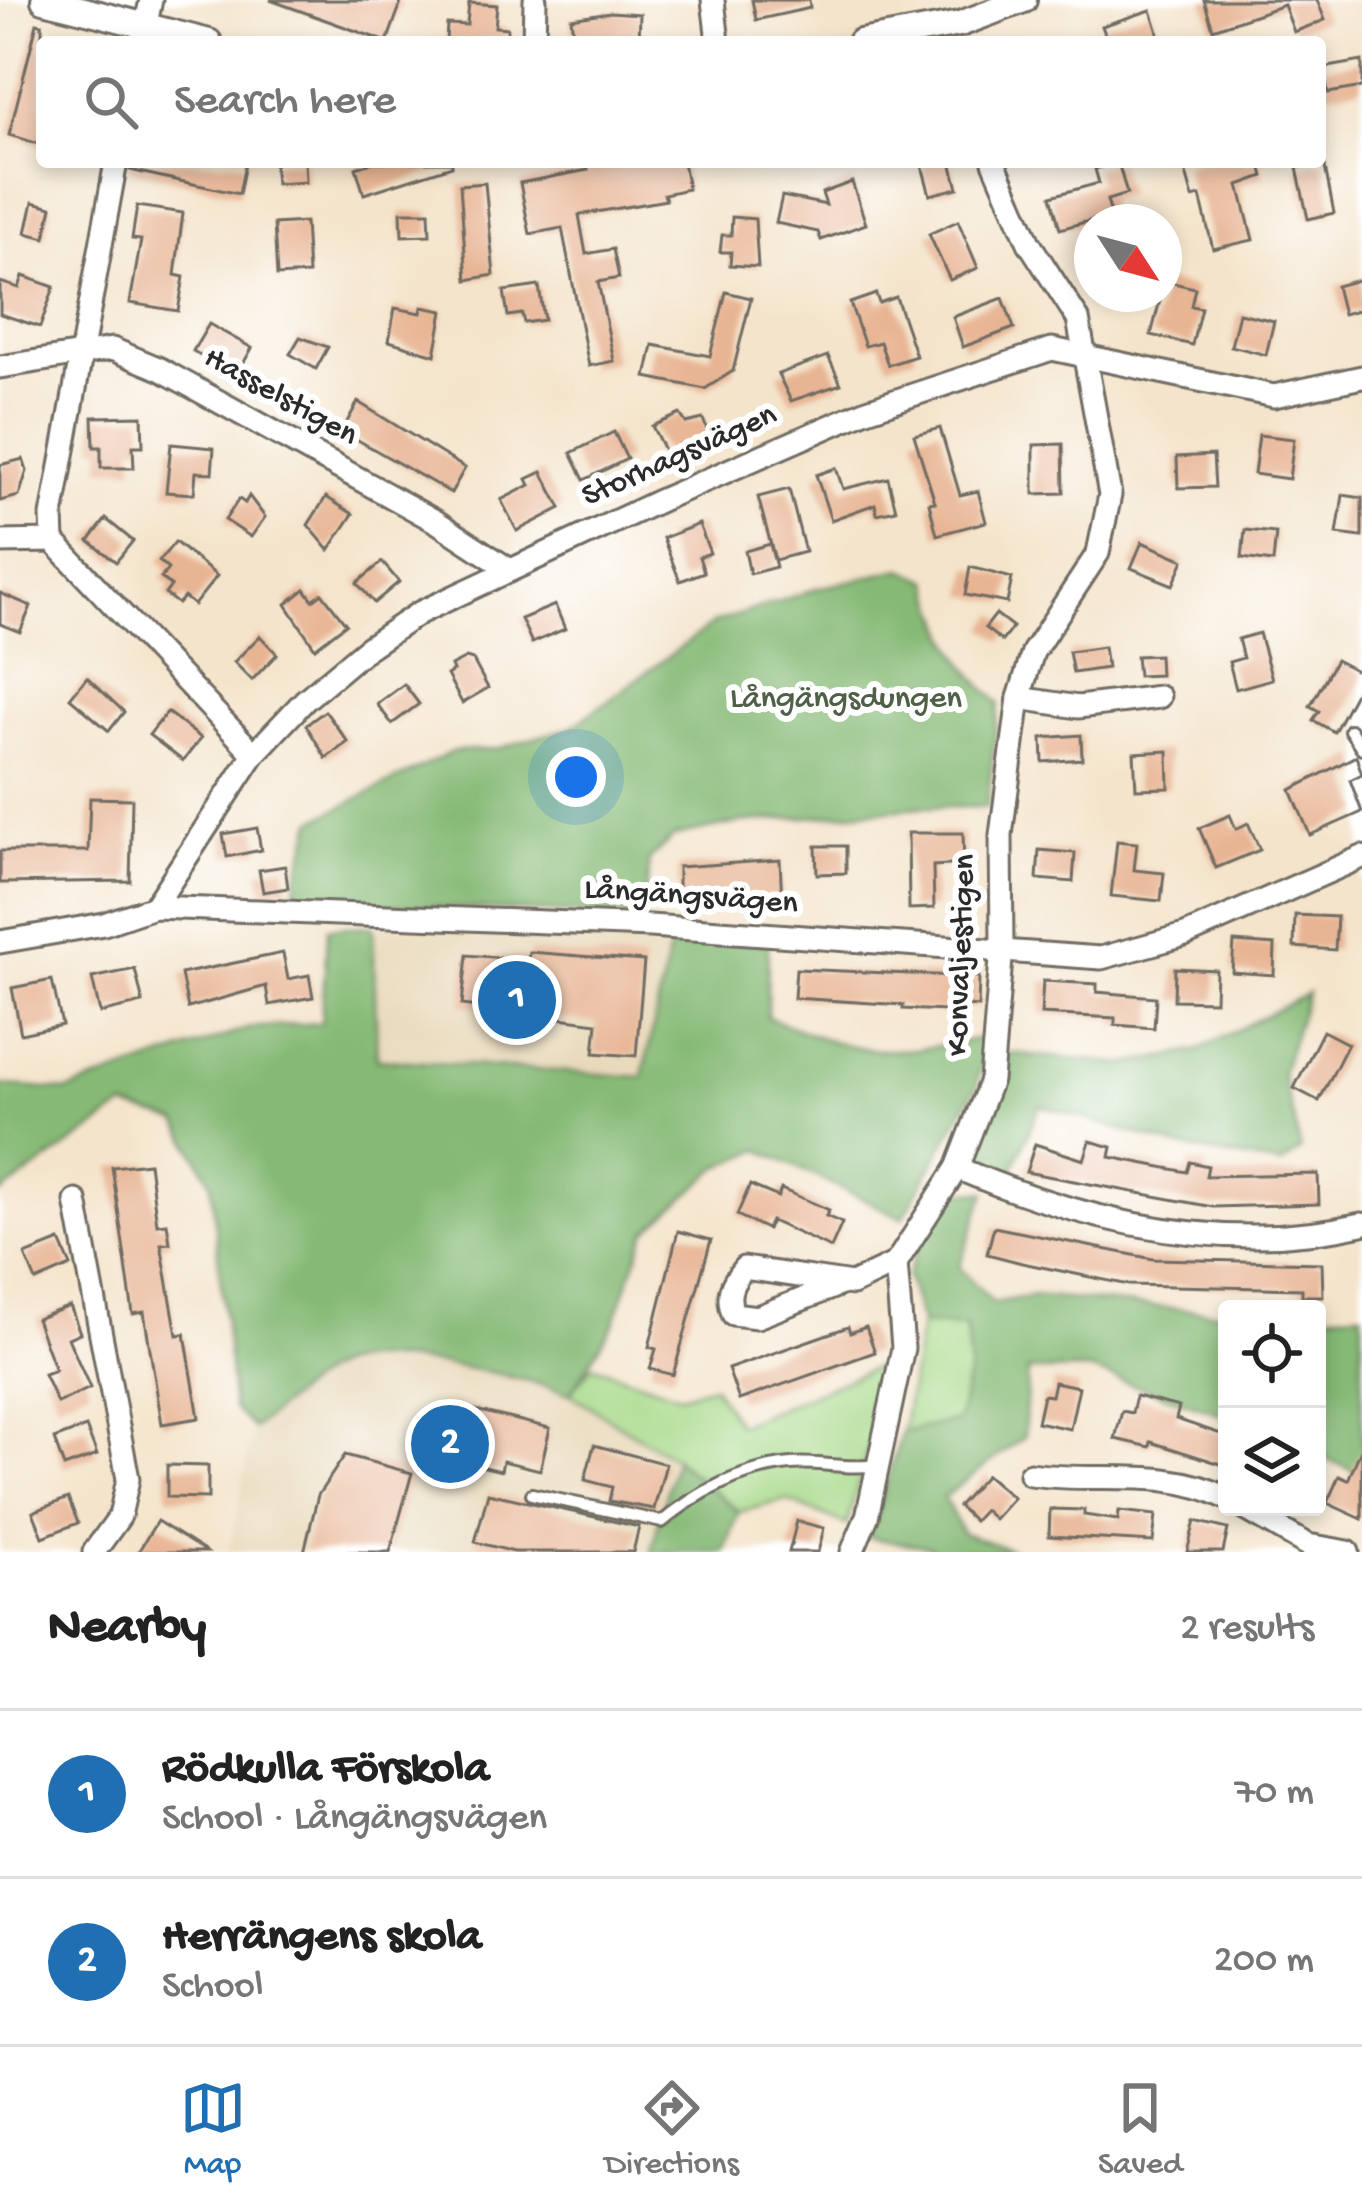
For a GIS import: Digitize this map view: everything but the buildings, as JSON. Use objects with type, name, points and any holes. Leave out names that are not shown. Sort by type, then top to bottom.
[{"type":"street","points":[[44,0],[144,34],[151,0]]},
{"type":"street","points":[[534,36],[535,0]]},
{"type":"street","points":[[713,0],[717,36]]},
{"type":"street","points":[[928,36],[962,33],[1024,0]]},
{"type":"street","points":[[115,168],[52,516],[53,541],[254,754]]},
{"type":"street","name":"Konvaljestigen","points":[[896,1263],[957,1168],[991,1081],[1002,947],[1000,836],[1019,698],[1033,652],[1098,553],[1110,495],[1089,354],[1078,319],[1029,243],[997,168]]},
{"type":"street","name":"Hasselstigen","points":[[0,367],[85,349],[112,349],[160,369],[437,522],[510,570]]},
{"type":"street","name":"Storhagsvägen","points":[[154,908],[254,754],[305,700],[366,649],[419,613],[867,410],[1052,350],[1274,396],[1362,377]]},
{"type":"street","points":[[0,542],[53,541]]},
{"type":"street","points":[[1019,698],[1078,707],[1159,697]]},
{"type":"street","name":"Långängsvägen","points":[[0,942],[104,924],[154,908],[650,926],[1002,947],[1101,958],[1185,935],[1362,857]]},
{"type":"street","points":[[957,1168],[1012,1191],[1141,1228],[1289,1238],[1362,1224]]},
{"type":"street","points":[[76,1201],[128,1479],[120,1516],[94,1552]]},
{"type":"street","points":[[844,1283],[744,1268],[730,1285],[729,1303],[733,1313],[757,1317],[896,1263],[903,1348],[879,1464],[852,1552]]},
{"type":"street","points":[[1030,1474],[1177,1480],[1196,1482],[1218,1493]]},
{"type":"street","points":[[1258,1516],[1308,1545],[1348,1552]]},
{"type":"lane","points":[[1350,730],[1362,748]]},
{"type":"lane","points":[[532,1494],[662,1522],[689,1498],[770,1469],[791,1464],[845,1470],[879,1464]]},
{"type":"shaded area","points":[[373,926],[671,940],[644,1077],[376,1059]]},
{"type":"shaded area","points":[[340,1364],[436,1364],[527,1379],[570,1394],[675,1459],[651,1552],[229,1552],[253,1428]]},
{"type":"green space","name":"Långängsdungen","points":[[902,569],[930,581],[954,648],[999,703],[987,807],[922,807],[737,823],[675,836],[649,860],[644,916],[292,901],[313,821],[454,751],[496,749],[572,727],[714,623],[819,588]]},
{"type":"green space","points":[[373,926],[377,1059],[643,1077],[671,940],[768,943],[767,1017],[827,1040],[874,1050],[923,1048],[986,1037],[977,1085],[903,1218],[760,1150],[719,1167],[646,1232],[614,1323],[570,1394],[457,1367],[366,1360],[322,1374],[253,1428],[233,1408],[211,1182],[178,1122],[124,1107],[0,1194],[0,1085],[67,1091],[250,1028],[321,1023],[328,928]]},
{"type":"green space","points":[[1307,994],[1282,1072],[1301,1150],[1281,1165],[1179,1147],[1040,1105],[1010,1177],[994,1172],[981,1159],[983,1132],[1010,1053],[1127,1064],[1196,1051]]},
{"type":"green space","points":[[958,1191],[986,1192],[959,1267],[993,1303],[1033,1296],[1218,1312],[1218,1413],[1089,1370],[1028,1371],[1024,1437],[944,1497],[962,1533],[1017,1552],[934,1552],[931,1547],[869,1538],[902,1432],[958,1421],[970,1368],[966,1327],[921,1324],[907,1276],[925,1229]]},
{"type":"green space","points":[[1362,1312],[1359,1472],[1326,1459],[1326,1314]]},
{"type":"green space","points":[[921,1324],[966,1327],[970,1368],[958,1422],[902,1432]]},
{"type":"green space","points":[[891,1361],[847,1525],[786,1500],[739,1512],[675,1459],[570,1394],[592,1365],[679,1395],[713,1386],[738,1425]]},
{"type":"green space","points":[[675,1459],[739,1512],[724,1552],[651,1552]]},
{"type":"place","name":"Rödkulla Förskola","points":[[517,1000]]},
{"type":"place","name":"Herrängens skola","points":[[450,1444]]}]
